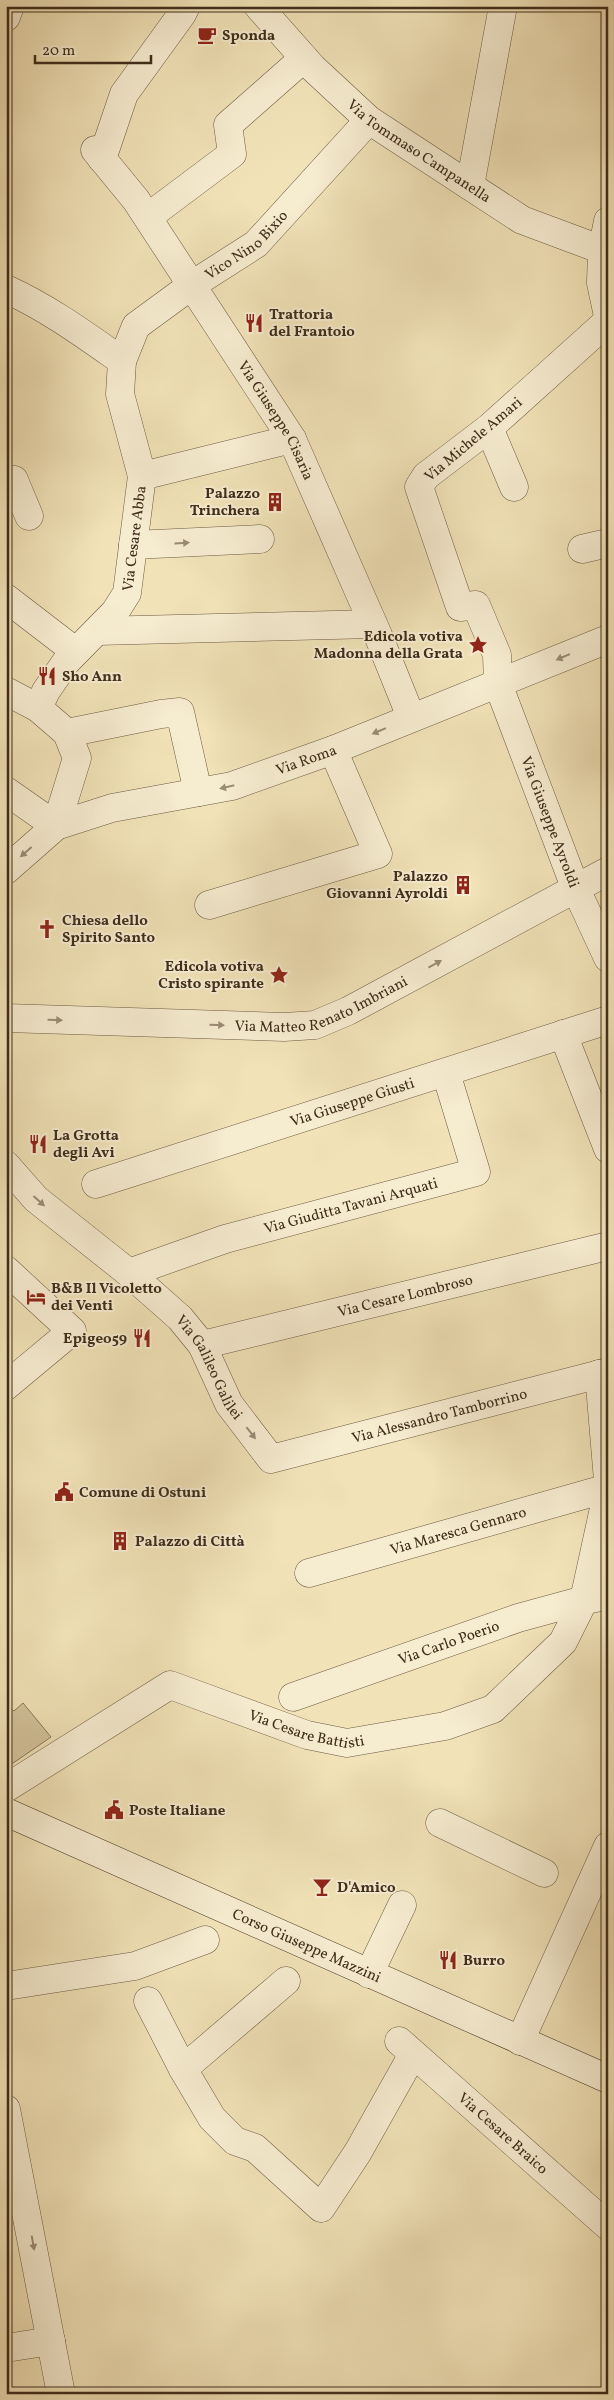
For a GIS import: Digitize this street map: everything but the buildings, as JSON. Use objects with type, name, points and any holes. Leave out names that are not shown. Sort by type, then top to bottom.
[{"type":"street","points":[[6,17],[10,6]]},
{"type":"street","name":"Via Giuseppe Cisaria","points":[[186,6],[124,94],[98,155],[148,217],[292,439],[373,624],[411,717]]},
{"type":"street","name":"Via Tommaso Campanella","points":[[258,6],[304,58],[369,120],[522,220],[605,252]]},
{"type":"street","points":[[470,186],[503,6]]},
{"type":"street","points":[[148,217],[232,154],[228,125],[304,58]]},
{"type":"street","name":"Vico Nino Bixio","points":[[142,476],[120,394],[122,362],[136,326],[192,285],[256,244],[369,120]]},
{"type":"street","points":[[608,221],[601,283],[608,316]]},
{"type":"street","points":[[6,289],[27,298],[69,324],[122,362]]},
{"type":"street","name":"Via Michele Amari","points":[[498,684],[497,655],[494,646],[476,604],[460,607],[418,487],[426,476],[489,428],[608,321]]},
{"type":"street","points":[[489,428],[514,487]]},
{"type":"street","name":"Via Cesare Abba","points":[[38,708],[46,691],[75,651],[115,612],[126,593],[142,476],[292,439]]},
{"type":"street","points":[[6,479],[14,480],[29,516]]},
{"type":"street","points":[[133,545],[260,539]]},
{"type":"street","points":[[582,549],[608,543]]},
{"type":"street","points":[[6,598],[75,651]]},
{"type":"street","points":[[97,631],[373,624]]},
{"type":"street","name":"Via Roma","points":[[6,870],[56,826],[112,808],[232,786],[333,750],[608,639]]},
{"type":"street","name":"Via Giuseppe Ayroldi","points":[[498,684],[575,887],[608,958]]},
{"type":"street","points":[[6,691],[38,708],[67,733],[77,758],[56,826],[6,791]]},
{"type":"street","points":[[67,733],[161,714],[180,712],[198,792]]},
{"type":"street","points":[[209,905],[378,854],[333,750]]},
{"type":"street","name":"Via Matteo Renato Imbriani","points":[[6,1018],[284,1027],[315,1025],[348,1011],[575,887],[608,871]]},
{"type":"street","name":"Via Giuseppe Giusti","points":[[96,1184],[608,1020]]},
{"type":"street","points":[[563,1034],[608,1149]]},
{"type":"street","name":"Via Giuditta Tavani Arquati","points":[[129,1273],[225,1240],[476,1172],[446,1073]]},
{"type":"street","name":"Via Galileo Galilei","points":[[6,1165],[36,1199],[129,1273],[180,1318],[202,1345],[229,1404],[271,1459]]},
{"type":"street","name":"Via Cesare Lombroso","points":[[202,1345],[608,1246]]},
{"type":"street","points":[[6,1270],[72,1331],[6,1386]]},
{"type":"street","points":[[603,1373],[608,1480]]},
{"type":"street","name":"Via Alessandro Tamborrino","points":[[271,1459],[603,1373]]},
{"type":"street","points":[[596,1598],[608,1489]]},
{"type":"street","name":"Via Maresca Gennaro","points":[[309,1573],[608,1489]]},
{"type":"street","name":"Via Carlo Poerio","points":[[293,1697],[518,1618],[596,1598]]},
{"type":"street","name":"Via Cesare Battisti","points":[[6,1788],[170,1685],[307,1735],[348,1743],[445,1726],[493,1709],[563,1642],[596,1598]]},
{"type":"street","name":"Corso Giuseppe Mazzini","points":[[6,1812],[608,2079]]},
{"type":"street","points":[[440,1823],[544,1873]]},
{"type":"street","points":[[520,2040],[608,1846]]},
{"type":"street","points":[[369,1974],[402,1905]]},
{"type":"street","points":[[6,1986],[135,1966],[205,1940]]},
{"type":"street","points":[[148,2001],[183,2069],[286,1981]]},
{"type":"street","name":"Via Cesare Braico","points":[[183,2069],[212,2118],[235,2141],[255,2148],[321,2208],[358,2152],[406,2048],[608,2226]]},
{"type":"street","points":[[6,2109],[17,2217],[51,2341],[61,2394]]},
{"type":"street","points":[[6,2348],[51,2341]]},
{"type":"shaded area","points":[[23,1703],[51,1737],[6,1768],[6,1704],[14,1711]]},
{"type":"place","name":"Sponda","points":[[207,35]]},
{"type":"place","name":"Trattoria del Frantoio","points":[[254,323]]},
{"type":"place","name":"Palazzo Trinchera","points":[[275,502]]},
{"type":"place","name":"Edicola votiva Madonna della Grata","points":[[478,645]]},
{"type":"place","name":"Sho Ann","points":[[47,676]]},
{"type":"place","name":"Palazzo Giovanni Ayroldi","points":[[463,885]]},
{"type":"place","name":"Chiesa dello Spirito Santo","points":[[47,929]]},
{"type":"place","name":"Edicola votiva Cristo spirante","points":[[279,975]]},
{"type":"place","name":"La Grotta degli Avi","points":[[38,1144]]},
{"type":"place","name":"B&B Il Vicoletto dei Venti","points":[[36,1297]]},
{"type":"place","name":"Epigeo59","points":[[142,1338]]},
{"type":"place","name":"Comune di Ostuni","points":[[64,1492]]},
{"type":"place","name":"Palazzo di Città","points":[[120,1541]]},
{"type":"place","name":"Poste Italiane","points":[[114,1810]]},
{"type":"place","name":"D'Amico","points":[[322,1887]]},
{"type":"place","name":"Burro","points":[[448,1960]]}]
